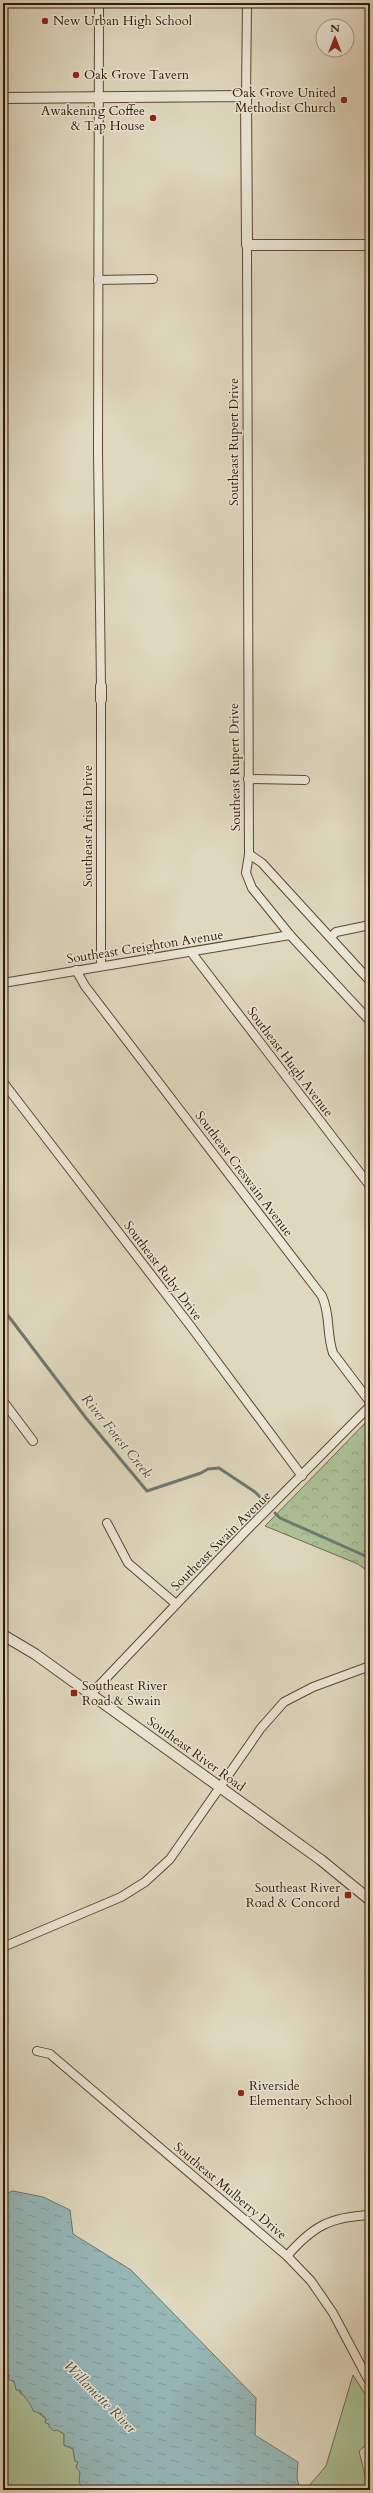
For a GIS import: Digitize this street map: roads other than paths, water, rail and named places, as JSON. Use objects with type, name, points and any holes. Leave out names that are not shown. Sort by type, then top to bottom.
[{"type":"street","points":[[99,3],[100,97],[98,280],[101,686]]},
{"type":"street","name":"Southeast Rupert Drive","points":[[247,3],[246,96],[249,854],[246,873],[248,882],[290,935]]},
{"type":"street","points":[[3,98],[246,96]]},
{"type":"street","points":[[247,245],[370,245]]},
{"type":"street","points":[[98,280],[153,280]]},
{"type":"street","name":"Southeast Arista Drive","points":[[101,686],[101,965]]},
{"type":"street","points":[[248,779],[305,780]]},
{"type":"street","points":[[249,854],[262,863],[370,981]]},
{"type":"street","points":[[331,937],[336,932],[370,925]]},
{"type":"street","points":[[290,935],[370,1021]]},
{"type":"street","name":"Southeast Creighton Avenue","points":[[3,983],[101,965],[191,952],[290,935]]},
{"type":"street","name":"Southeast Hugh Avenue","points":[[191,952],[370,1186]]},
{"type":"street","name":"Southeast Creswain Avenue","points":[[76,970],[85,986],[322,1296],[328,1309],[330,1344],[333,1352],[370,1402]]},
{"type":"street","name":"Southeast Ruby Drive","points":[[3,1082],[192,1328],[302,1476]]},
{"type":"street","points":[[3,1401],[33,1442]]},
{"type":"street","name":"Southeast Swain Avenue","points":[[91,1694],[176,1604],[370,1406]]},
{"type":"street","points":[[107,1523],[128,1563],[176,1604]]},
{"type":"street","name":"Southeast River Road","points":[[3,1635],[35,1654],[369,1896]]},
{"type":"street","points":[[3,1947],[121,1897],[145,1882],[170,1859],[261,1728],[284,1702],[313,1687],[370,1666]]},
{"type":"street","name":"Southeast Mulberry Drive","points":[[37,2051],[50,2054],[287,2256],[311,2281],[333,2313],[370,2383]]},
{"type":"street","points":[[287,2256],[305,2235],[319,2226],[343,2217],[370,2215]]},
{"type":"water","name":"Willamette River","points":[[13,2191],[43,2197],[70,2210],[73,2234],[131,2270],[256,2398],[255,2435],[298,2462],[297,2478],[300,2490],[82,2490],[79,2481],[80,2472],[76,2468],[78,2462],[75,2461],[73,2449],[64,2445],[64,2434],[57,2430],[54,2431],[49,2427],[49,2424],[45,2423],[46,2419],[42,2414],[33,2411],[20,2390],[16,2390],[14,2381],[9,2380],[9,2375],[4,2372],[6,2369],[3,2364],[3,2194]]},
{"type":"waterway","name":"River Forest Creek","points":[[3,1309],[86,1418],[147,1491],[201,1473],[208,1469],[219,1468],[255,1492],[265,1502]]},
{"type":"waterway","name":"River Forest Creek","points":[[275,1513],[280,1518],[370,1558]]},
{"type":"place","name":"New Urban High School","points":[[45,21]]},
{"type":"place","name":"Oak Grove Tavern","points":[[76,75]]},
{"type":"place","name":"Oak Grove United Methodist Church","points":[[344,100]]},
{"type":"place","name":"Awakening Coffee & Tap House","points":[[153,118]]},
{"type":"place","name":"Southeast River Road & Swain","points":[[74,1693]]},
{"type":"place","name":"Southeast River Road & Concord","points":[[348,1895]]},
{"type":"place","name":"Riverside Elementary School","points":[[241,2093]]}]
